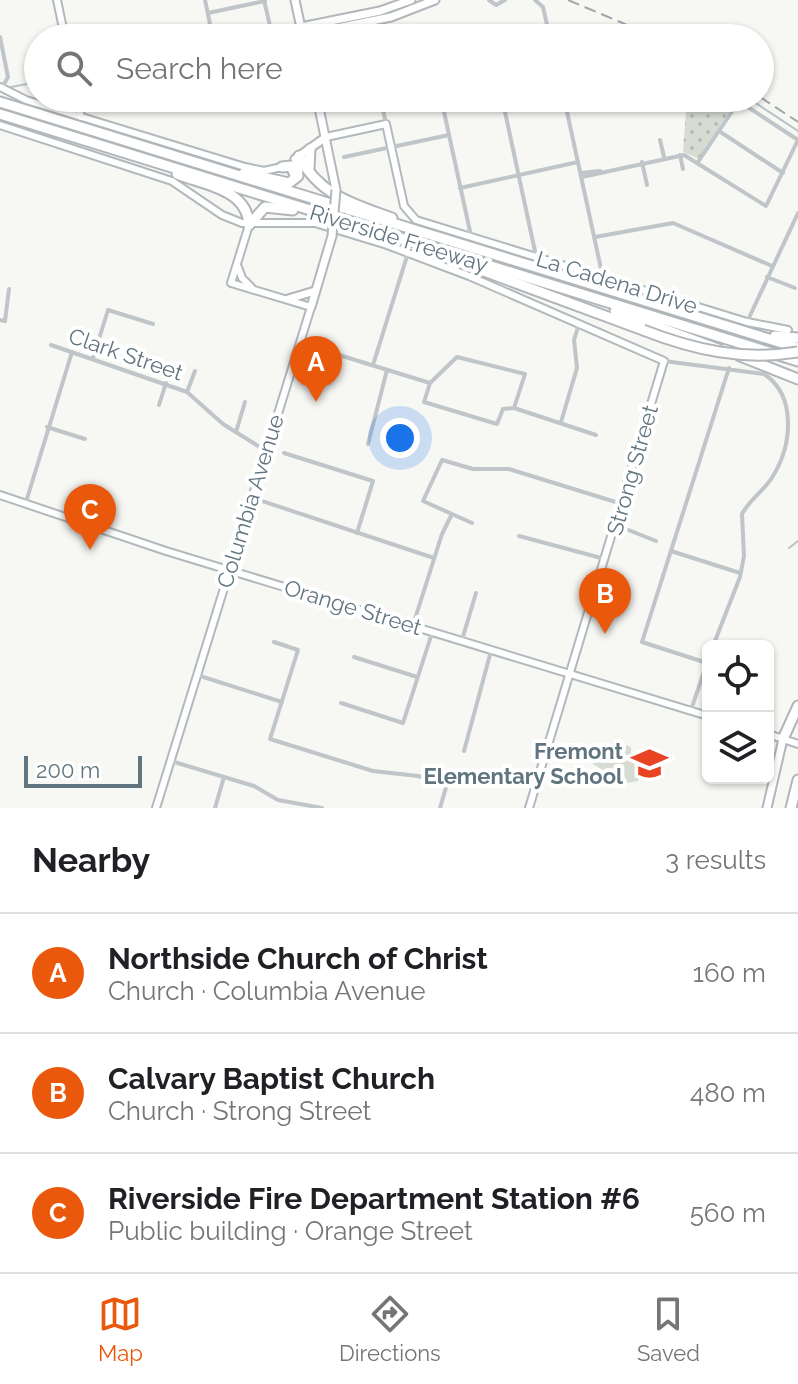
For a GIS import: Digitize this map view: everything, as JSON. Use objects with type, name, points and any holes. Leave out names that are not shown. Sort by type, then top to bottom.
[{"type":"highway","name":"Riverside Freeway","points":[[0,102],[24,110]]},
{"type":"highway","name":"Riverside Freeway","points":[[32,112],[798,350]]},
{"type":"highway","name":"Riverside Freeway","points":[[0,114],[798,361]]},
{"type":"highway","points":[[109,149],[240,199],[247,209],[249,225]]},
{"type":"highway","points":[[310,149],[307,163],[311,176]]},
{"type":"highway","points":[[205,167],[227,168],[284,183],[292,181],[299,172],[297,157]]},
{"type":"highway","points":[[297,157],[329,193],[439,239]]},
{"type":"highway","points":[[282,167],[291,166],[295,170],[292,181]]},
{"type":"highway","points":[[249,225],[261,209],[272,206],[353,224]]},
{"type":"highway","points":[[384,233],[690,346],[757,356],[798,350]]},
{"type":"highway","points":[[530,279],[798,379]]},
{"type":"highway","points":[[717,323],[798,338]]},
{"type":"highway","points":[[791,742],[798,706]]},
{"type":"highway","points":[[791,808],[798,780]]},
{"type":"main road","points":[[295,0],[300,24]]},
{"type":"main road","points":[[334,24],[411,0]]},
{"type":"main road","points":[[359,24],[391,17],[435,0]]},
{"type":"main road","name":"Columbia Avenue","points":[[311,307],[332,236],[336,190],[320,112]]},
{"type":"main road","points":[[282,167],[326,137]]},
{"type":"main road","points":[[288,299],[315,291]]},
{"type":"main road","points":[[767,808],[791,742]]},
{"type":"street","points":[[57,0],[62,24]]},
{"type":"street","points":[[205,0],[210,24]]},
{"type":"street","points":[[208,13],[264,0],[269,24]]},
{"type":"street","points":[[489,0],[496,5],[505,0]]},
{"type":"street","points":[[535,0],[543,7],[547,24]]},
{"type":"street","points":[[0,37],[8,77],[1,87],[24,99]]},
{"type":"street","points":[[65,112],[254,170],[282,167]]},
{"type":"street","points":[[80,112],[81,117]]},
{"type":"street","points":[[383,112],[391,147]]},
{"type":"street","points":[[444,112],[471,237]]},
{"type":"street","points":[[505,112],[537,258]]},
{"type":"street","points":[[567,112],[603,278]]},
{"type":"street","points":[[698,162],[730,112]]},
{"type":"street","points":[[581,175],[680,155],[698,162],[766,206],[798,140],[755,112]]},
{"type":"street","points":[[326,137],[386,124]]},
{"type":"street","points":[[0,125],[172,181],[230,219],[249,225],[315,223],[408,253],[664,361],[754,371],[773,380],[787,405],[788,428],[780,463],[772,478],[742,514],[744,556],[715,640]]},
{"type":"street","points":[[719,131],[783,173]]},
{"type":"street","points":[[344,157],[449,135]]},
{"type":"street","points":[[660,140],[664,157]]},
{"type":"street","name":"La Cadena Drive","points":[[391,147],[405,209],[422,223],[747,322],[788,330]]},
{"type":"street","points":[[680,155],[683,169]]},
{"type":"street","points":[[460,188],[578,162]]},
{"type":"street","points":[[642,162],[647,185]]},
{"type":"street","points":[[747,322],[798,213]]},
{"type":"street","points":[[595,237],[673,223],[772,266]]},
{"type":"street","points":[[249,225],[231,283],[311,307]]},
{"type":"street","points":[[373,365],[408,253]]},
{"type":"street","points":[[237,265],[242,278],[254,289]]},
{"type":"street","points":[[767,277],[795,288]]},
{"type":"street","points":[[2,321],[9,289]]},
{"type":"street","name":"Columbia Avenue","points":[[156,808],[311,307]]},
{"type":"street","points":[[93,358],[108,310],[153,324]]},
{"type":"street","points":[[561,422],[577,368],[574,340],[579,324]]},
{"type":"street","points":[[788,330],[798,329]]},
{"type":"street","points":[[300,343],[430,383]]},
{"type":"street","name":"Clark Street","points":[[51,345],[187,392],[236,432],[266,451]]},
{"type":"street","points":[[25,505],[72,352]]},
{"type":"street","points":[[514,408],[525,374],[457,357],[430,383],[424,402],[497,424],[503,409],[514,408],[596,435]]},
{"type":"street","name":"Strong Street","points":[[529,808],[664,361]]},
{"type":"street","points":[[702,660],[642,642],[729,368]]},
{"type":"street","points":[[368,444],[387,370]]},
{"type":"street","points":[[187,392],[195,371]]},
{"type":"street","points":[[159,405],[166,383]]},
{"type":"street","points":[[236,432],[245,402]]},
{"type":"street","points":[[47,427],[85,439]]},
{"type":"street","points":[[284,453],[373,481],[357,533]]},
{"type":"street","points":[[472,523],[423,501],[442,460],[473,469],[509,469],[622,504]]},
{"type":"street","name":"Orange Street","points":[[0,495],[228,570],[702,714]]},
{"type":"street","points":[[253,498],[434,558]]},
{"type":"street","points":[[413,625],[451,516]]},
{"type":"street","points":[[616,525],[656,541]]},
{"type":"street","points":[[519,536],[605,559]]},
{"type":"street","points":[[671,551],[740,573]]},
{"type":"street","points":[[462,640],[476,593]]},
{"type":"street","points":[[341,703],[403,723],[432,631]]},
{"type":"street","points":[[274,642],[298,650],[270,739],[373,771],[418,776],[447,784],[440,808]]},
{"type":"street","points":[[464,751],[492,648]]},
{"type":"street","points":[[354,657],[417,677]]},
{"type":"street","points":[[197,675],[282,702]]},
{"type":"street","points":[[691,710],[702,679]]},
{"type":"street","points":[[171,761],[254,786],[285,802],[322,808]]},
{"type":"street","points":[[215,808],[224,777]]},
{"type":"shaded area","points":[[686,112],[729,112],[699,159],[683,152]]},
{"type":"shaded area","points":[[615,742],[631,747],[631,755],[646,761],[638,781],[606,787],[607,773],[593,764],[599,746]]},
{"type":"waterway","points":[[11,87],[24,85]]},
{"type":"waterway","points":[[769,112],[798,131]]},
{"type":"waterway","points":[[789,548],[798,541]]},
{"type":"railway","points":[[568,0],[625,24]]},
{"type":"railway","points":[[774,106],[798,122]]},
{"type":"place","name":"Northside Church of Christ","points":[[316,402]]},
{"type":"place","name":"Riverside Fire Department Station #6","points":[[90,550]]},
{"type":"place","name":"Calvary Baptist Church","points":[[605,634]]},
{"type":"place","name":"Fremont Elementary School","points":[[649,764]]}]
